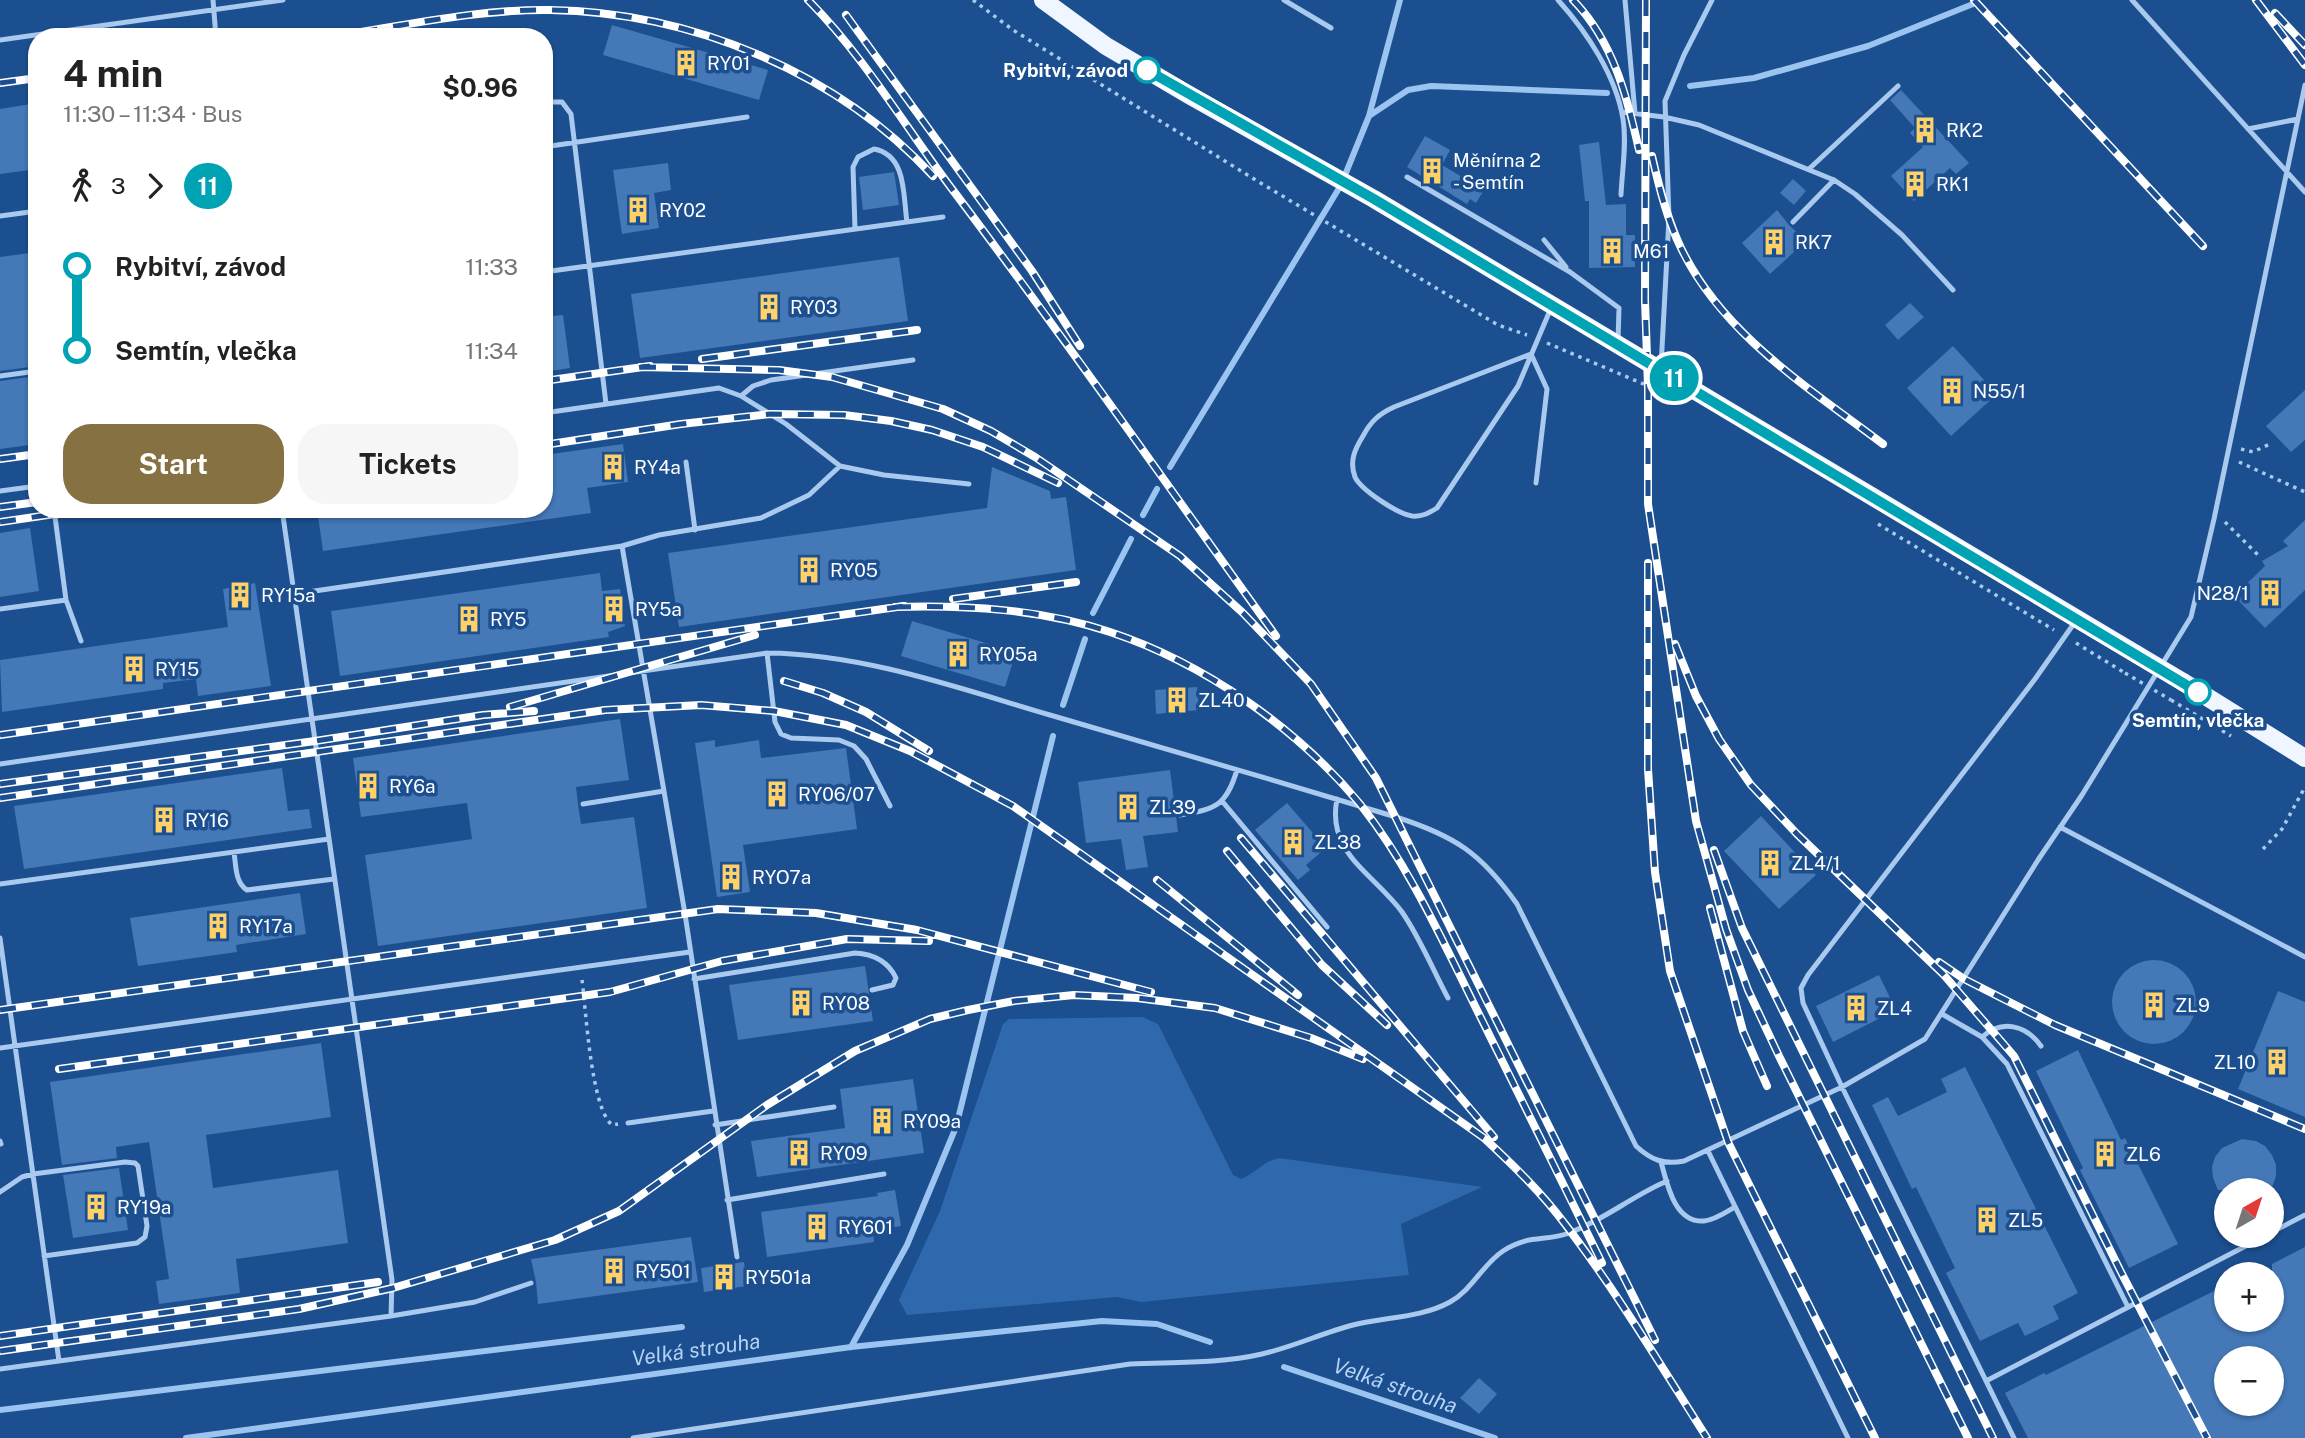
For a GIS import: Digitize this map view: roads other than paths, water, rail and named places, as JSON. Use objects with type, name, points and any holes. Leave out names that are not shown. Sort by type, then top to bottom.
[{"type":"main road","points":[[1043,0],[1106,46],[1374,199],[2183,682],[2305,758]]},
{"type":"lane","points":[[213,0],[215,28]]},
{"type":"lane","points":[[86,28],[283,0]]},
{"type":"lane","points":[[1284,0],[1331,28]]},
{"type":"lane","points":[[1558,0],[1580,27],[1597,55],[1609,76],[1622,112],[1622,195]]},
{"type":"lane","points":[[1625,0],[1635,113]]},
{"type":"lane","points":[[1661,370],[1669,218],[1665,102],[1670,86],[1712,0]]},
{"type":"lane","points":[[2132,0],[2304,189]]},
{"type":"lane","points":[[0,40],[28,36]]},
{"type":"lane","points":[[0,764],[767,653],[797,653],[872,664],[1337,799],[1440,832],[1467,848],[1492,870],[1517,904],[1633,1140],[1652,1160],[1684,1161],[1842,1087],[1917,1045],[1932,1031],[2191,617],[2305,85]]},
{"type":"lane","points":[[1809,169],[1898,86]]},
{"type":"lane","points":[[553,101],[565,104],[571,114],[606,404]]},
{"type":"lane","points":[[1622,112],[1664,117],[1710,129],[1834,180],[1855,194],[1902,235],[1954,290]]},
{"type":"lane","points":[[553,146],[747,117]]},
{"type":"lane","points":[[2248,129],[2298,119]]},
{"type":"lane","points":[[856,229],[853,167],[858,157],[874,149],[888,155],[898,166],[907,222]]},
{"type":"lane","points":[[1407,177],[1570,272],[1619,308],[1618,344]]},
{"type":"lane","points":[[1793,222],[1834,180]]},
{"type":"lane","points":[[0,216],[28,212]]},
{"type":"lane","points":[[553,271],[943,217]]},
{"type":"lane","points":[[1544,240],[1570,272]]},
{"type":"lane","points":[[1531,354],[1394,407],[1376,417],[1353,453],[1353,470],[1359,484],[1405,515],[1423,516],[1437,508],[1511,398],[1538,339],[1552,305]]},
{"type":"lane","points":[[1531,354],[1546,389],[1536,484]]},
{"type":"lane","points":[[741,396],[753,386],[771,380],[913,360]]},
{"type":"lane","points":[[0,376],[28,372]]},
{"type":"lane","points":[[553,412],[719,388],[741,396],[786,424],[840,466],[884,475],[969,484]]},
{"type":"lane","points":[[686,462],[695,530]]},
{"type":"lane","points":[[294,594],[622,546],[659,536],[743,523],[776,512],[809,495],[840,466]]},
{"type":"lane","points":[[0,491],[28,487]]},
{"type":"lane","points":[[55,518],[66,600],[81,641]]},
{"type":"lane","points":[[283,518],[392,1280],[391,1316]]},
{"type":"lane","points":[[622,546],[664,791],[737,1257]]},
{"type":"lane","points":[[0,609],[66,600]]},
{"type":"lane","points":[[2014,1438],[1842,1087],[1803,1003],[1801,988],[2066,637],[2076,619]]},
{"type":"lane","points":[[767,653],[775,722],[780,734],[790,738],[839,740],[854,746],[866,759],[890,806]]},
{"type":"lane","points":[[1180,815],[1207,810],[1223,801],[1237,770]]},
{"type":"lane","points":[[583,804],[664,791]]},
{"type":"lane","points":[[1337,799],[1334,821],[1341,841],[1362,869],[1402,912],[1448,998]]},
{"type":"lane","points":[[1223,801],[1327,927]]},
{"type":"lane","points":[[2060,827],[2305,957]]},
{"type":"lane","points":[[0,884],[329,839]]},
{"type":"lane","points":[[234,852],[238,880],[247,890],[334,879]]},
{"type":"lane","points":[[0,938],[59,1361]]},
{"type":"lane","points":[[0,1048],[690,952]]},
{"type":"lane","points":[[694,979],[855,953],[876,957],[896,978],[893,985],[872,990]]},
{"type":"lane","points":[[1942,1014],[1982,1037],[2007,1064],[2128,1307]]},
{"type":"lane","points":[[1982,1037],[1993,1029],[2011,1026],[2025,1030],[2041,1046]]},
{"type":"lane","points":[[716,1125],[834,1107]]},
{"type":"lane","points":[[628,1123],[713,1111]]},
{"type":"lane","points":[[1708,1151],[1849,1438]]},
{"type":"lane","points":[[0,1192],[22,1177],[33,1174],[131,1161],[135,1163],[140,1171],[147,1226],[147,1233],[142,1241],[44,1256]]},
{"type":"lane","points":[[1661,1162],[1679,1210],[1695,1220],[1713,1219],[1735,1207]]},
{"type":"lane","points":[[727,1200],[884,1174]]},
{"type":"lane","points":[[633,1438],[1117,1366],[1207,1362],[1262,1354],[1352,1325],[1438,1308],[1460,1296],[1500,1253],[1511,1246],[1534,1238],[1566,1235],[1616,1209],[1638,1194],[1667,1181]]},
{"type":"lane","points":[[2284,1226],[2305,1215]]},
{"type":"lane","points":[[1986,1381],[2242,1248]]},
{"type":"lane","points":[[0,1369],[391,1316],[475,1302],[531,1283]]},
{"type":"waterway","points":[[1170,467],[1341,185],[1369,116],[1400,0]]},
{"type":"waterway","points":[[1690,86],[1754,78],[1868,46],[1973,4]]},
{"type":"waterway","points":[[1369,116],[1408,90],[1431,86],[1607,93]]},
{"type":"waterway","points":[[1143,515],[1157,489]]},
{"type":"waterway","points":[[1093,613],[1131,539]]},
{"type":"waterway","points":[[1063,705],[1085,639]]},
{"type":"waterway","points":[[851,1347],[907,1245],[956,1127],[1053,736]]},
{"type":"waterway","name":"Velká strouha","points":[[186,1438],[851,1347],[1102,1321],[1157,1324],[1210,1342]]},
{"type":"waterway","points":[[0,1410],[682,1327]]},
{"type":"waterway","name":"Velká strouha","points":[[1284,1367],[1495,1438]]},
{"type":"railway","points":[[808,0],[864,66],[1276,636]]},
{"type":"railway","points":[[1573,0],[1587,16],[1608,51],[1623,90],[1639,150]]},
{"type":"railway","points":[[1646,0],[1645,300],[1648,504],[1696,821],[1726,929],[1748,990],[1968,1438]]},
{"type":"railway","points":[[1974,0],[2203,246]]},
{"type":"railway","points":[[2256,0],[2305,65]]},
{"type":"railway","points":[[385,28],[495,12],[550,10],[603,13],[656,22],[708,36],[807,78],[852,106],[895,139],[933,176]]},
{"type":"railway","points":[[2275,13],[2305,45]]},
{"type":"railway","points":[[846,15],[1032,271],[1080,346]]},
{"type":"railway","points":[[0,83],[28,79]]},
{"type":"railway","points":[[1652,156],[1676,237],[1699,279],[1720,307],[1770,358],[1883,444]]},
{"type":"railway","points":[[702,359],[917,330]]},
{"type":"railway","points":[[553,380],[650,366]]},
{"type":"railway","points":[[640,367],[779,370],[832,377],[943,409],[991,431],[1035,457],[1180,556],[1243,613],[1311,684],[1376,778],[1655,1340]]},
{"type":"railway","points":[[553,444],[681,424],[770,414],[844,415],[932,430],[983,447],[1058,483]]},
{"type":"railway","points":[[0,459],[28,455]]},
{"type":"railway","points":[[0,507],[28,503]]},
{"type":"railway","points":[[0,522],[28,518]]},
{"type":"railway","points":[[1648,563],[1648,769],[1655,872],[1670,971],[1728,1142],[1875,1438]]},
{"type":"railway","points":[[953,599],[1076,582]]},
{"type":"railway","points":[[0,735],[904,606]]},
{"type":"railway","points":[[895,607],[949,607],[1031,613],[1110,632],[1180,661],[1214,680],[1247,701],[1308,749],[1360,804],[1408,875],[1602,1263]]},
{"type":"railway","points":[[510,707],[755,635]]},
{"type":"railway","points":[[1675,644],[1696,696],[1719,739],[1751,785],[1797,834],[1943,974],[2014,1056],[2207,1438]]},
{"type":"railway","points":[[784,681],[823,693],[866,712],[929,751]]},
{"type":"railway","points":[[0,798],[605,710],[701,705],[774,711],[846,725],[910,751],[1013,806],[1484,1138],[1526,1179],[1565,1224],[1621,1303],[1707,1438]]},
{"type":"railway","points":[[0,784],[483,715],[534,711]]},
{"type":"railway","points":[[1241,838],[1494,1137]]},
{"type":"railway","points":[[1714,850],[1742,928],[1993,1438]]},
{"type":"railway","points":[[1227,851],[1322,965],[1387,1025]]},
{"type":"railway","points":[[1157,880],[1298,995]]},
{"type":"railway","points":[[1710,908],[1743,1031],[1767,1086]]},
{"type":"railway","points":[[0,1010],[718,909],[816,913],[917,930],[1151,992]]},
{"type":"railway","points":[[59,1069],[610,992],[722,961],[847,939],[929,941]]},
{"type":"railway","points":[[1939,962],[1964,979],[2055,1025],[2305,1129]]},
{"type":"railway","points":[[0,1351],[299,1309],[393,1288],[555,1240],[619,1211],[767,1105],[855,1051],[930,1019],[968,1010],[1014,1001],[1074,995],[1137,998],[1215,1008],[1311,1038],[1363,1059]]},
{"type":"railway","points":[[0,1336],[378,1282]]},
{"type":"place","name":"RY01","points":[[686,63]]},
{"type":"place","name":"Rybitví, závod","points":[[1147,70]]},
{"type":"place","name":"RK2","points":[[1925,130]]},
{"type":"place","name":"Měnírna 2 - Semtín","points":[[1432,171]]},
{"type":"place","name":"RK1","points":[[1915,184]]},
{"type":"place","name":"RY02","points":[[638,210]]},
{"type":"place","name":"RK7","points":[[1774,242]]},
{"type":"place","name":"M61","points":[[1612,251]]},
{"type":"place","name":"RY03","points":[[769,307]]},
{"type":"place","name":"N55/1","points":[[1952,391]]},
{"type":"place","name":"RY4a","points":[[613,467]]},
{"type":"place","name":"RY05","points":[[809,570]]},
{"type":"place","name":"N28/1","points":[[2270,593]]},
{"type":"place","name":"RY15a","points":[[240,595]]},
{"type":"place","name":"RY5a","points":[[614,609]]},
{"type":"place","name":"RY5","points":[[469,619]]},
{"type":"place","name":"RY05a","points":[[958,654]]},
{"type":"place","name":"RY15","points":[[134,669]]},
{"type":"place","name":"Semtín, vlečka","points":[[2198,692]]},
{"type":"place","name":"ZL40","points":[[1177,700]]},
{"type":"place","name":"RY6a","points":[[368,786]]},
{"type":"place","name":"RY06/07","points":[[777,794]]},
{"type":"place","name":"ZL39","points":[[1128,807]]},
{"type":"place","name":"RY16","points":[[164,820]]},
{"type":"place","name":"ZL38","points":[[1293,842]]},
{"type":"place","name":"ZL4/1","points":[[1770,863]]},
{"type":"place","name":"RYO7a","points":[[731,877]]},
{"type":"place","name":"RY17a","points":[[218,926]]},
{"type":"place","name":"RY08","points":[[801,1003]]},
{"type":"place","name":"ZL9","points":[[2154,1005]]},
{"type":"place","name":"ZL4","points":[[1856,1008]]},
{"type":"place","name":"ZL10","points":[[2277,1062]]},
{"type":"place","name":"RY09a","points":[[882,1121]]},
{"type":"place","name":"RY09","points":[[799,1153]]},
{"type":"place","name":"ZL6","points":[[2105,1154]]},
{"type":"place","name":"RY19a","points":[[96,1207]]},
{"type":"place","name":"ZL5","points":[[1987,1220]]},
{"type":"place","name":"RY601","points":[[817,1227]]},
{"type":"place","name":"RY501","points":[[614,1271]]},
{"type":"place","name":"RY501a","points":[[724,1277]]}]
